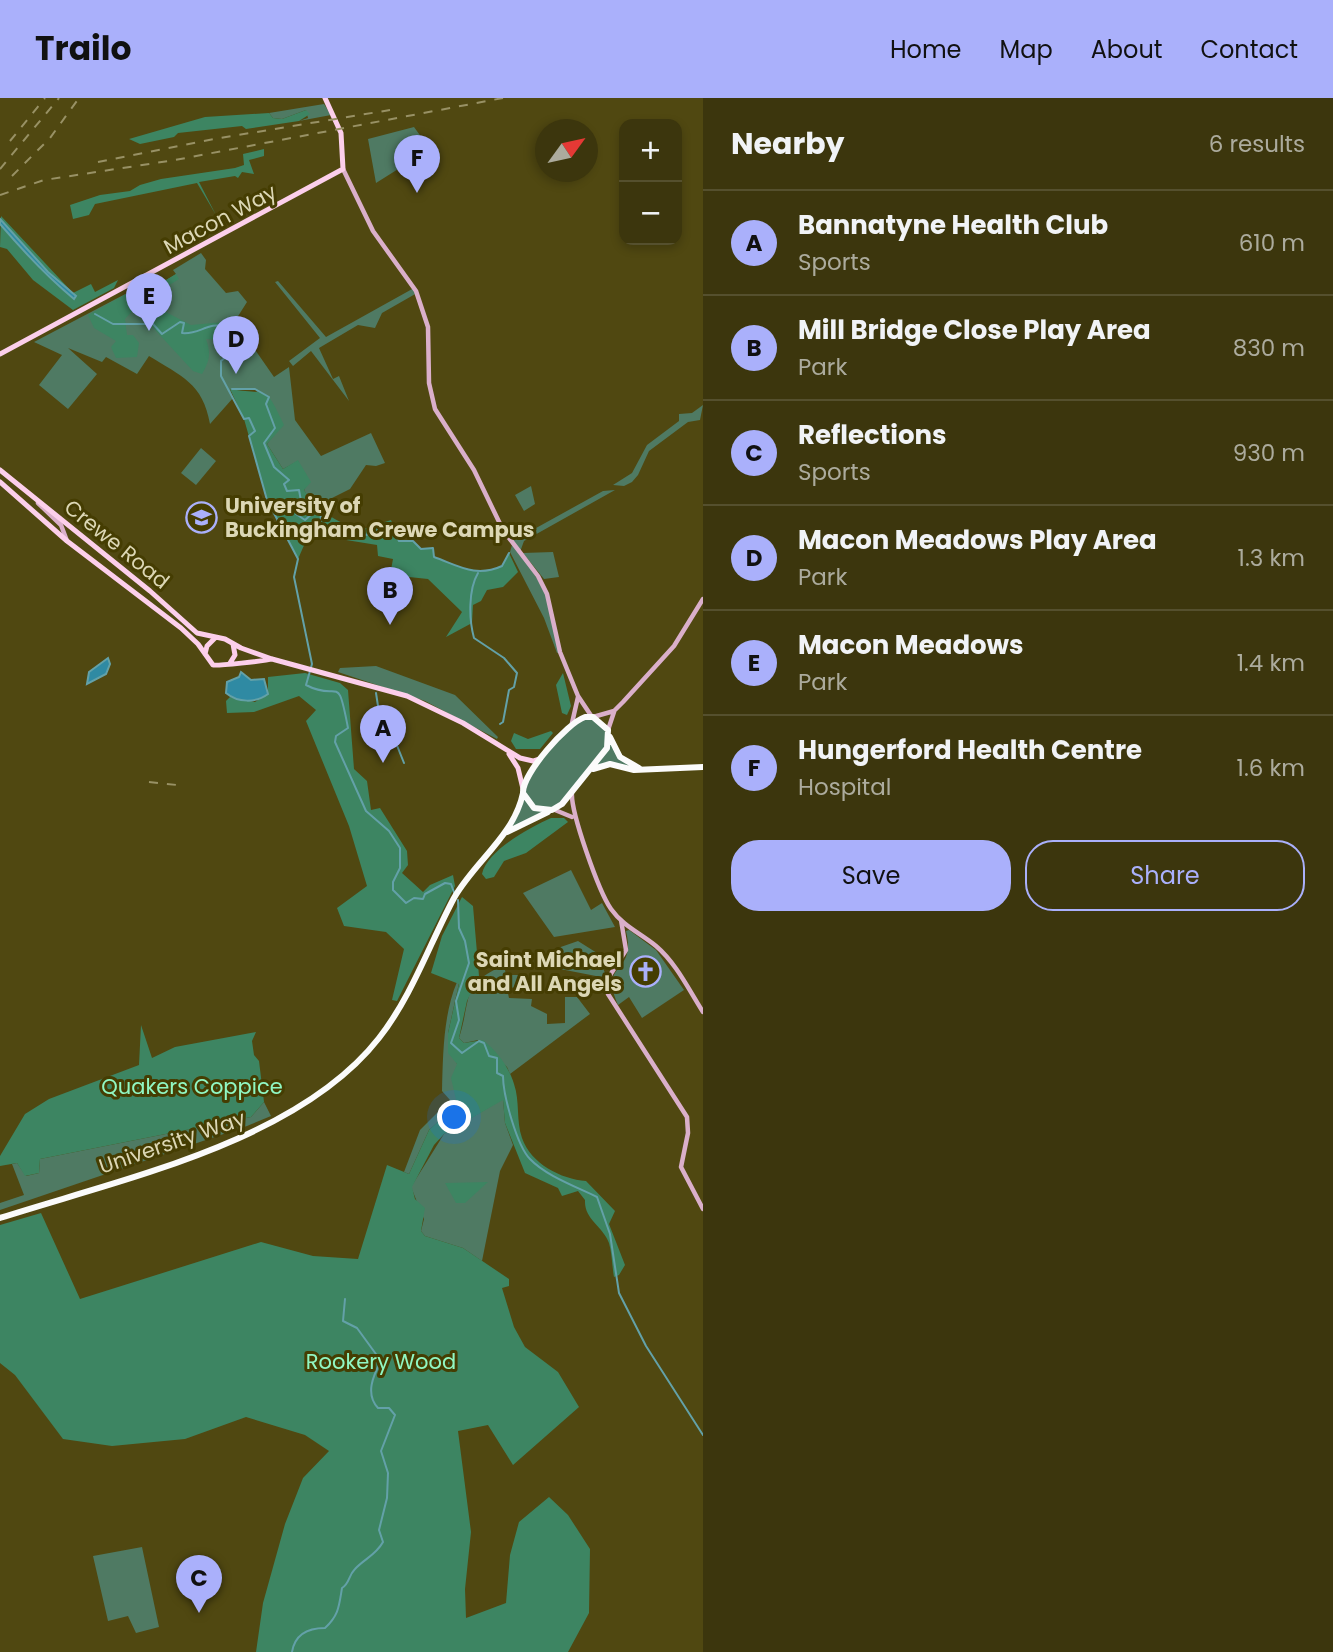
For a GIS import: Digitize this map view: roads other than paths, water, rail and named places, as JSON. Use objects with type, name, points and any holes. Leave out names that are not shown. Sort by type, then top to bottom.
[{"type":"highway","points":[[572,723],[593,717],[609,731],[620,757],[641,769]]},
{"type":"highway","name":"University Way","points":[[0,1217],[219,1146],[264,1127],[303,1106],[349,1070],[378,1040],[414,984],[459,890],[506,833],[517,813],[526,776],[572,723]]},
{"type":"highway","name":"University Way","points":[[506,833],[553,810],[572,792],[607,748],[609,731]]},
{"type":"highway","points":[[591,769],[610,764],[629,770],[703,767]]},
{"type":"highway","points":[[523,791],[534,808],[553,810]]},
{"type":"main road","points":[[325,98],[341,133],[343,169]]},
{"type":"main road","name":"Macon Way","points":[[0,354],[343,169]]},
{"type":"main road","name":"Crewe Road","points":[[0,470],[80,533],[193,631],[215,638]]},
{"type":"main road","name":"Crewe Road","points":[[0,482],[65,538],[155,606],[205,654]]},
{"type":"main road","points":[[272,659],[216,667],[205,654],[207,646],[215,638],[225,639],[272,659],[427,705],[529,761],[542,757]]},
{"type":"main road","points":[[230,663],[235,655],[233,644]]},
{"type":"main road","points":[[506,750],[517,768],[523,791]]},
{"type":"street","points":[[343,169],[370,226],[416,291],[428,327],[429,383],[435,409],[474,470],[503,530],[538,576],[547,594],[557,641],[578,696],[593,717],[614,711]]},
{"type":"street","points":[[30,494],[61,524],[65,538],[80,533]]},
{"type":"street","points":[[609,731],[614,711],[674,646],[703,599]]},
{"type":"street","points":[[572,723],[578,696]]},
{"type":"street","points":[[572,792],[573,817],[604,896],[621,920],[671,961],[703,1012]]},
{"type":"street","points":[[553,810],[573,817]]},
{"type":"street","points":[[621,920],[626,950],[607,980],[608,994],[687,1117],[688,1133],[681,1167],[703,1209]]},
{"type":"water","points":[[0,219],[48,272],[76,296],[74,299],[18,244],[0,224]]},
{"type":"water","points":[[108,658],[110,664],[106,674],[87,684],[89,672]]},
{"type":"water","points":[[241,672],[251,680],[264,679],[268,694],[247,701],[226,693],[227,682],[239,677]]},
{"type":"waterway","points":[[95,314],[113,324],[153,324],[162,334],[180,322],[184,323],[182,333],[227,326],[231,353],[221,361],[221,376],[244,419],[249,418],[255,431],[249,436],[267,500],[298,559],[294,577],[312,664],[306,685],[317,690],[336,692],[342,699],[348,728],[336,736],[335,742],[366,811],[389,831],[400,848],[400,868],[393,882],[393,890],[406,903],[414,898],[423,899],[425,894],[445,883],[451,884],[455,895]]},
{"type":"waterway","points":[[232,389],[255,389],[269,397],[266,404],[275,428],[264,443],[274,467],[289,480],[284,484],[287,491],[299,490],[301,501],[296,505],[296,514],[305,520],[314,512],[321,512],[320,529],[325,531],[333,527],[366,535],[381,529],[396,535],[399,541],[413,541],[421,549],[433,548],[434,557],[476,571],[502,566],[509,553]]},
{"type":"waterway","points":[[478,573],[472,588],[470,605],[474,638],[504,658],[517,673],[514,687],[509,690],[503,722],[500,724]]},
{"type":"waterway","points":[[376,693],[380,719],[394,738],[404,763]]},
{"type":"waterway","points":[[458,900],[459,928],[465,941],[469,963],[456,1001],[459,1020],[451,1043],[462,1053],[479,1041],[484,1043],[489,1056],[497,1058],[497,1073],[503,1076],[512,1120],[520,1143],[530,1159],[544,1171],[597,1197],[610,1234],[619,1293],[646,1346],[703,1435]]},
{"type":"waterway","points":[[292,1652],[299,1636],[313,1629],[325,1628],[330,1623],[338,1610],[342,1588],[351,1574],[383,1542],[379,1530],[387,1498],[388,1473],[381,1451],[395,1415],[389,1408],[378,1408],[374,1403],[371,1391],[381,1361],[357,1328],[343,1321],[345,1299]]},
{"type":"railway","points":[[10,141],[45,98]]},
{"type":"railway","points":[[0,169],[59,98]]},
{"type":"railway","points":[[12,176],[50,138],[79,98]]},
{"type":"railway","points":[[0,195],[44,180],[175,160],[503,98]]},
{"type":"railway","points":[[98,162],[214,139],[390,110]]},
{"type":"railway","points":[[149,782],[177,785]]},
{"type":"place","name":"Hungerford Health Centre","points":[[417,193]]},
{"type":"place","name":"Macon Meadows","points":[[149,331]]},
{"type":"place","name":"Macon Meadows Play Area","points":[[236,374]]},
{"type":"place","name":"University of Buckingham Crewe Campus","points":[[202,517]]},
{"type":"place","name":"Mill Bridge Close Play Area","points":[[390,625]]},
{"type":"place","name":"Bannatyne Health Club","points":[[383,763]]},
{"type":"place","name":"Saint Michael and All Angels","points":[[645,971]]},
{"type":"place","name":"Reflections","points":[[199,1613]]},
{"type":"park label","name":"Quakers Coppice","points":[[192,1086]]},
{"type":"park label","name":"Rookery Wood","points":[[381,1361]]}]
